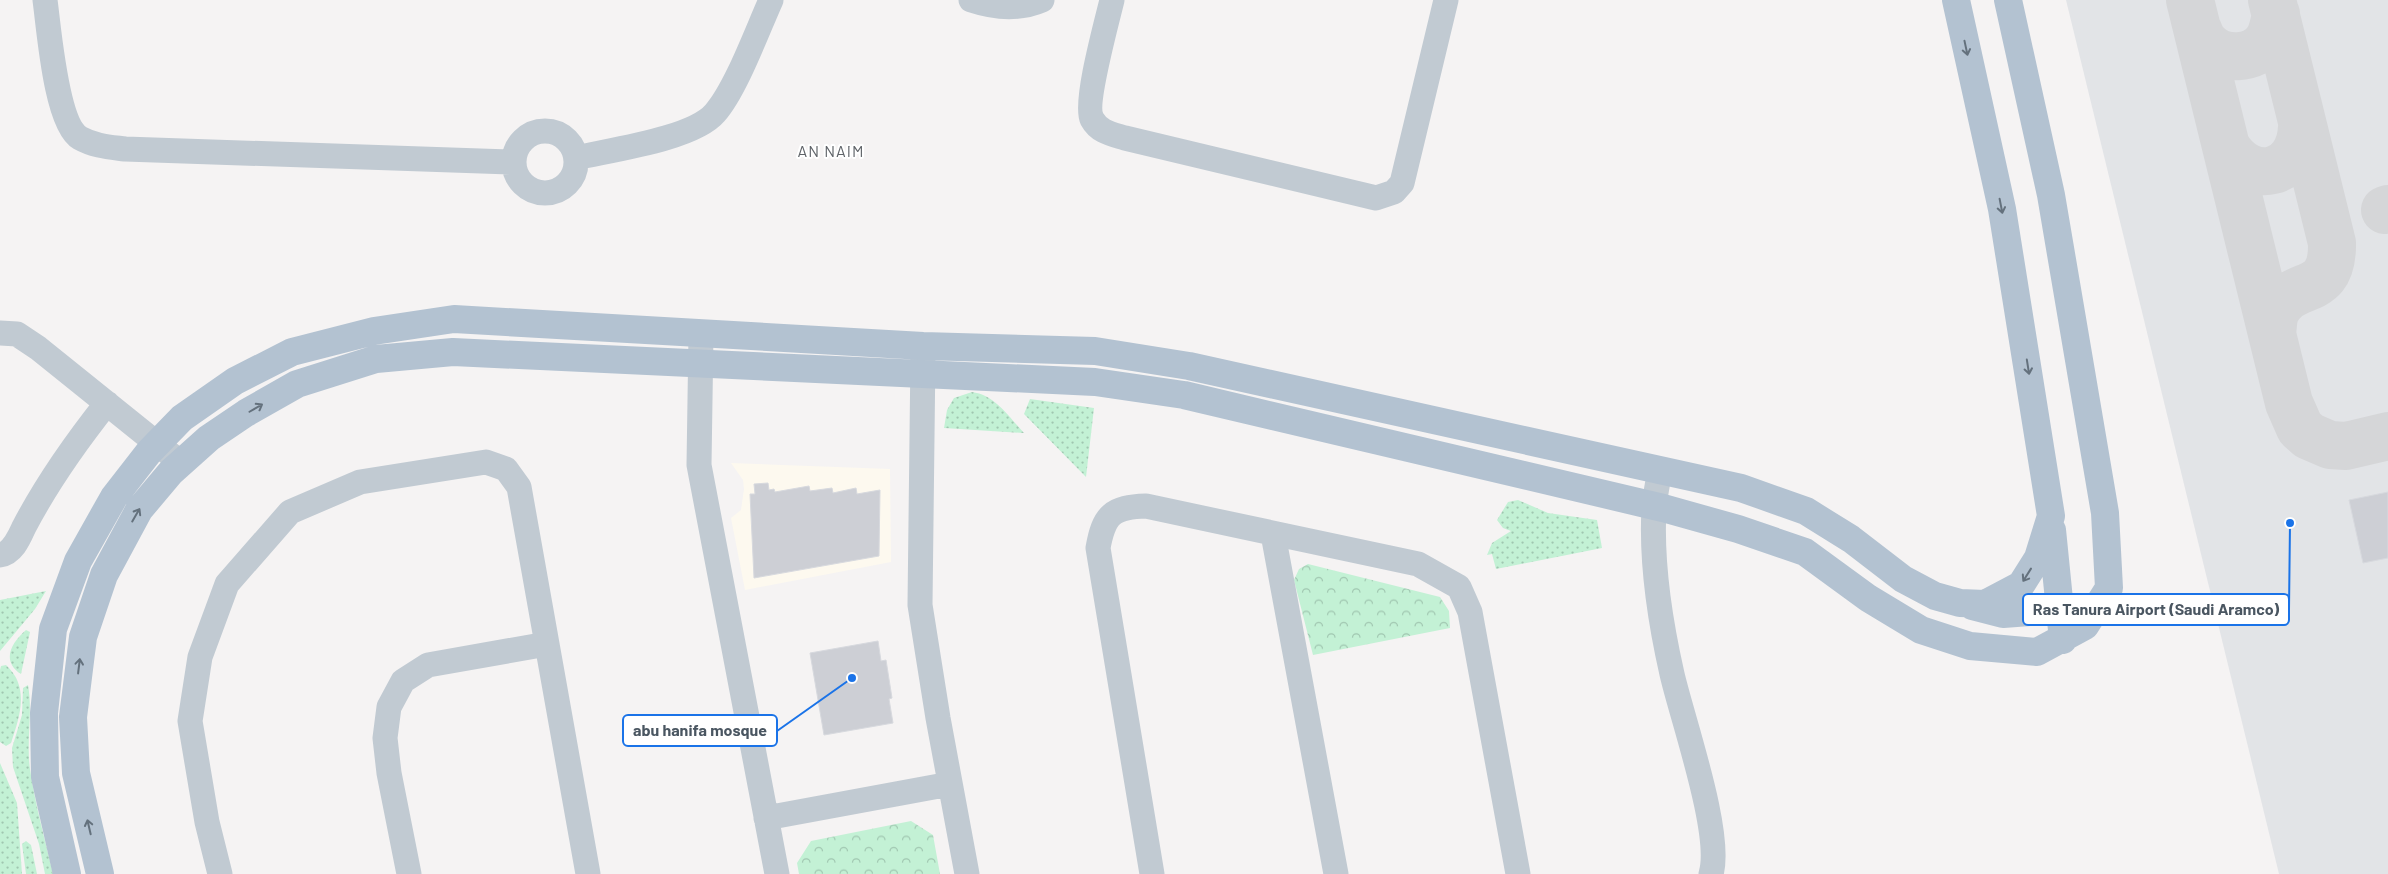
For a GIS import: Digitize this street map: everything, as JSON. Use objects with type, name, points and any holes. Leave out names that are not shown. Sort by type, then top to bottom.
[{"type":"main road","points":[[1956,0],[2002,209],[2051,516],[2063,640]]},
{"type":"main road","points":[[100,874],[76,774],[73,717],[83,637],[104,575],[139,510],[181,463],[209,438],[298,384],[376,359],[453,352],[702,363],[1095,382],[1184,395],[1654,506],[1738,529],[1805,552],[1868,598],[1921,630],[1970,646],[2037,652],[2063,640],[2085,626],[2109,588],[2105,513],[2051,195],[2008,0]]},
{"type":"main road","points":[[67,874],[45,777],[44,713],[53,629],[78,561],[114,497],[157,443],[182,418],[235,381],[292,352],[374,331],[454,319],[923,346],[1095,351],[1189,366],[1741,488],[1806,511],[1851,540],[1903,579],[1935,596],[2003,614],[2060,610]]},
{"type":"main road","points":[[1963,603],[1985,604],[2021,585],[2038,558],[2051,516]]},
{"type":"street","points":[[45,0],[61,107],[68,125],[79,138],[97,145],[125,149],[513,162]]},
{"type":"street","points":[[576,158],[686,132],[715,113],[731,86],[771,0]]},
{"type":"street","points":[[971,0],[992,7],[1028,6],[1042,0]]},
{"type":"street","points":[[1112,0],[1091,97],[1091,118],[1102,131],[1376,198],[1394,192],[1402,183],[1446,0]]},
{"type":"street","points":[[543,132],[558,134],[566,140],[576,158],[576,168],[568,182],[556,191],[546,194],[536,192],[523,185],[515,172],[513,162],[520,142],[528,136],[543,132]]},
{"type":"street","points":[[0,333],[17,334],[181,463]]},
{"type":"street","points":[[701,334],[699,465],[777,874]]},
{"type":"street","points":[[923,346],[920,606],[967,874]]},
{"type":"street","points":[[0,555],[16,544],[38,502],[81,437],[107,403]]},
{"type":"street","points":[[220,874],[207,822],[190,721],[200,657],[227,584],[290,512],[360,482],[486,462],[506,469],[519,487],[588,874]]},
{"type":"street","points":[[1660,470],[1654,506],[1656,575],[1672,672],[1708,812],[1714,850],[1711,874]]},
{"type":"street","points":[[1152,874],[1098,548],[1101,531],[1110,516],[1124,507],[1146,506],[1418,564],[1459,586],[1470,612],[1518,874]]},
{"type":"street","points":[[1273,534],[1336,874]]},
{"type":"street","points":[[409,874],[389,773],[385,738],[389,707],[403,681],[428,665],[547,644]]},
{"type":"street","points":[[766,818],[950,784]]},
{"type":"shaded area","points":[[2066,0],[2388,0],[2388,874],[2279,874]]},
{"type":"shaded area","points":[[731,463],[890,469],[891,562],[745,590],[731,518],[741,510],[744,489],[743,480]]},
{"type":"green space","points":[[972,392],[988,397],[995,402],[1024,433],[944,428],[947,410],[954,398]]},
{"type":"green space","points":[[1030,399],[1094,408],[1086,477],[1024,414]]},
{"type":"green space","points":[[1518,500],[1548,513],[1597,520],[1602,548],[1496,569],[1492,554],[1487,555],[1492,543],[1511,531],[1503,528],[1497,520],[1508,502]]},
{"type":"green space","points":[[1308,564],[1440,597],[1449,611],[1450,628],[1313,655],[1294,580],[1299,569]]},
{"type":"green space","points":[[46,591],[35,609],[0,651],[0,600]]},
{"type":"green space","points":[[26,630],[30,632],[21,674],[11,663],[10,652],[16,641]]},
{"type":"green space","points":[[6,665],[18,683],[21,692],[21,702],[11,743],[6,746],[0,742],[0,670],[1,666]]},
{"type":"green space","points":[[28,685],[30,769],[37,808],[53,874],[45,874],[39,844],[13,767],[12,748],[22,715],[23,688]]},
{"type":"green space","points":[[0,763],[17,803],[22,874],[0,874]]},
{"type":"green space","points":[[911,821],[933,835],[940,874],[799,874],[797,863],[811,841]]},
{"type":"green space","points":[[26,841],[31,845],[37,874],[26,874],[22,844]]},
{"type":"building","points":[[768,483],[769,490],[774,489],[775,492],[809,486],[810,491],[832,488],[833,493],[856,488],[857,494],[880,490],[879,556],[754,578],[750,494],[755,494],[754,484]]},
{"type":"building","points":[[2388,492],[2388,558],[2363,563],[2349,500]]},
{"type":"building","points":[[878,641],[881,661],[886,660],[892,698],[889,699],[893,723],[824,735],[810,653]]},
{"type":"taxiway","points":[[2190,0],[2289,403],[2300,428],[2309,436],[2330,445],[2346,446],[2388,436]]},
{"type":"taxiway","points":[[2272,0],[2332,243],[2331,261],[2326,273],[2319,281],[2291,295],[2282,302],[2275,313],[2272,333]]},
{"type":"taxiway","points":[[2198,30],[2203,41],[2212,50],[2229,56],[2247,55],[2255,52],[2268,40],[2276,14]]},
{"type":"taxiway","points":[[2226,146],[2236,159],[2248,167],[2260,171],[2272,170],[2283,165],[2293,156],[2299,144],[2302,127]]},
{"type":"place","name":"Ras Tanura Airport (Saudi Aramco)","points":[[2290,523]]},
{"type":"place","name":"abu hanifa mosque","points":[[852,678]]},
{"type":"district","name":"AN NAIM","points":[[831,151]]}]
